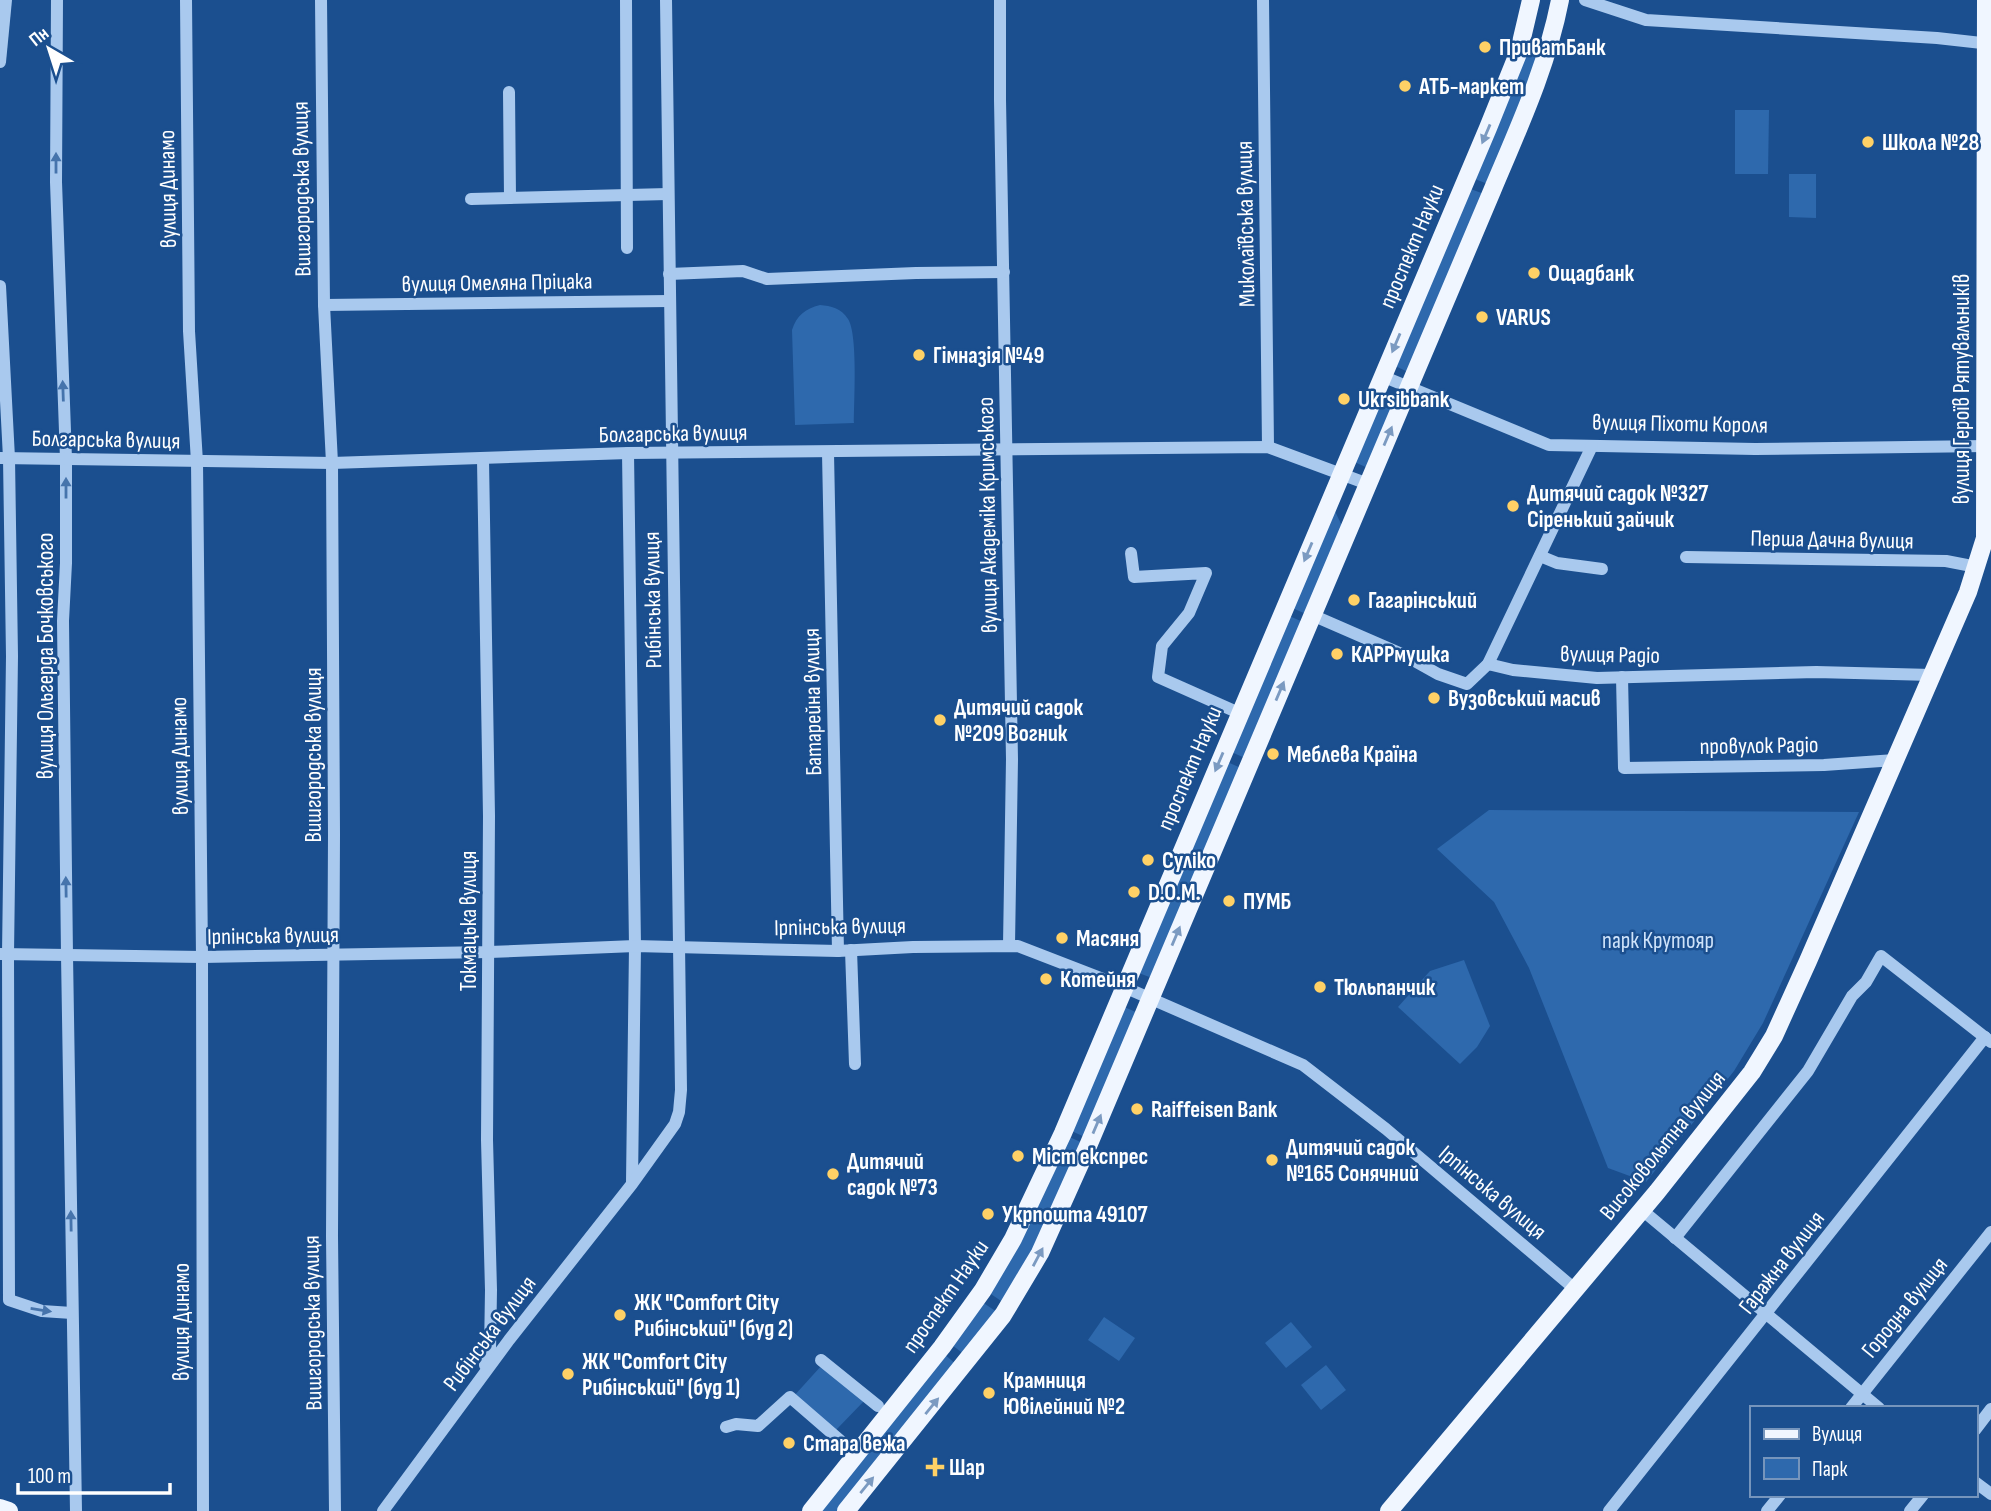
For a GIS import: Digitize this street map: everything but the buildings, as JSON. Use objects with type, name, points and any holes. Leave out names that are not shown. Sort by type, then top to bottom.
[{"type":"main road","name":"проспект Науки","points":[[811,1511],[964,1320],[1000,1264],[1063,1133],[1507,84],[1519,51],[1531,0]]},
{"type":"main road","points":[[846,1511],[990,1333],[1040,1253],[1409,388],[1541,70],[1554,31],[1560,0]]},
{"type":"main road","name":"вулиця Героїв Рятувальників","points":[[1895,760],[1977,566],[1985,538],[1988,446],[1986,0]]},
{"type":"main road","name":"Високовольтна вулиця","points":[[1389,1511],[1576,1290],[1742,1087],[1774,1036],[1895,760]]},
{"type":"main road","points":[[0,1508],[9,1511]]},
{"type":"street","points":[[0,62],[6,0]]},
{"type":"street","name":"вулиця Ольгерда Бочковського","points":[[57,0],[56,182],[66,459],[63,621],[76,1511]]},
{"type":"street","name":"вулиця Динамо","points":[[186,0],[188,331],[197,462],[202,957],[203,1511]]},
{"type":"street","name":"Вишгородська вулиця","points":[[321,0],[324,304],[332,463],[332,1249],[335,1511]]},
{"type":"street","points":[[626,0],[627,248]]},
{"type":"street","name":"Рибінська вулиця","points":[[383,1511],[479,1380],[632,1184],[675,1124],[679,1112],[680,945],[666,0]]},
{"type":"street","name":"вулиця Академіка Кримського","points":[[1000,0],[1012,759],[1009,945]]},
{"type":"street","name":"Миколаївська вулиця","points":[[1263,0],[1268,447]]},
{"type":"street","points":[[1585,0],[1646,20],[1937,38],[1988,44]]},
{"type":"street","points":[[509,92],[510,198]]},
{"type":"street","points":[[471,199],[668,194]]},
{"type":"street","points":[[669,274],[743,271],[767,279],[916,272],[1004,272]]},
{"type":"street","name":"вулиця Ольгерда Бочковського","points":[[0,286],[5,458],[6,656],[5,1300],[42,1311],[72,1313]]},
{"type":"street","name":"вулиця Омеляна Пріцака","points":[[324,304],[670,301]]},
{"type":"street","name":"вулиця Піхоти Короля","points":[[1382,376],[1549,445],[1836,449],[1988,446]]},
{"type":"street","points":[[1312,615],[1404,655],[1438,674],[1467,684],[1479,676],[1488,664],[1592,446]]},
{"type":"street","name":"Болгарська вулиця","points":[[5,458],[332,463],[628,453],[1268,447],[1368,484]]},
{"type":"street","name":"Рибінська вулиця","points":[[628,453],[635,946],[632,1184]]},
{"type":"street","name":"Батарейна вулиця","points":[[828,453],[845,950],[855,1064]]},
{"type":"street","name":"Токмацька вулиця","points":[[479,1380],[490,1353],[487,1140],[489,952],[482,460]]},
{"type":"street","points":[[1131,553],[1134,578],[1206,573],[1189,613],[1162,646],[1158,677],[1239,713]]},
{"type":"street","points":[[1540,556],[1557,563],[1602,569]]},
{"type":"street","name":"Перша Дачна вулиця","points":[[1686,557],[1946,561],[1977,566]]},
{"type":"street","name":"вулиця Радіо","points":[[1488,664],[1513,670],[1573,676],[1816,672],[1932,675]]},
{"type":"street","name":"провулок Радіо","points":[[1622,677],[1624,768],[1824,765],[1895,760]]},
{"type":"street","name":"Ірпінська вулиця","points":[[4,954],[202,957],[489,952],[680,945],[845,950],[1018,946],[1124,987],[1303,1065],[1386,1129],[1576,1290]]},
{"type":"street","points":[[1675,1237],[1808,1071],[1852,996],[1866,982],[1881,956],[1988,1040]]},
{"type":"street","name":"Гаражна вулиця","points":[[1609,1511],[1988,1040]]},
{"type":"street","points":[[1642,1210],[1877,1406]]},
{"type":"street","name":"Городна вулиця","points":[[1853,1406],[1991,1232]]},
{"type":"street","points":[[821,1360],[878,1406]]},
{"type":"street","points":[[726,1427],[736,1424],[758,1426],[790,1397],[857,1455]]},
{"type":"street","points":[[1977,1427],[1991,1409]]},
{"type":"street","points":[[1910,1511],[1921,1497]]},
{"type":"green space","points":[[1524,52],[1539,58],[1488,184],[1472,178]]},
{"type":"green space","points":[[1735,110],[1769,110],[1768,174],[1735,174]]},
{"type":"green space","points":[[1789,174],[1816,174],[1816,218],[1789,217]]},
{"type":"green space","points":[[1468,188],[1484,194],[1408,372],[1393,365]]},
{"type":"green space","points":[[820,305],[839,310],[848,319],[851,327],[855,385],[854,423],[795,425],[792,330],[802,313]]},
{"type":"green space","points":[[1381,393],[1397,399],[1368,468],[1352,461]]},
{"type":"green space","points":[[1333,507],[1343,528],[1306,614],[1290,607]]},
{"type":"green space","points":[[1287,615],[1303,622],[1245,758],[1229,751]]},
{"type":"green space","points":[[1225,761],[1241,768],[1152,978],[1136,972]]},
{"type":"green space","name":"парк Крутояр","points":[[1489,810],[1859,812],[1763,1023],[1734,1071],[1646,1182],[1608,1168],[1529,968],[1494,902],[1437,849]]},
{"type":"green space","points":[[1464,960],[1490,1026],[1477,1047],[1460,1064],[1398,1007],[1430,971]]},
{"type":"green space","points":[[1122,1006],[1138,1013],[1085,1137],[1069,1130]]},
{"type":"green space","points":[[1067,1136],[1083,1143],[1035,1250],[1004,1303],[988,1292]]},
{"type":"green space","points":[[982,1302],[997,1312],[965,1355],[952,1345]]},
{"type":"green space","points":[[1104,1317],[1135,1338],[1119,1361],[1088,1340]]},
{"type":"green space","points":[[1291,1322],[1312,1347],[1286,1368],[1265,1343]]},
{"type":"green space","points":[[944,1354],[957,1365],[839,1511],[819,1511]]},
{"type":"green space","points":[[822,1365],[865,1400],[834,1432],[793,1397]]},
{"type":"green space","points":[[1326,1365],[1346,1390],[1321,1410],[1301,1385]]},
{"type":"place","name":"ПриватБанк","points":[[1485,47]]},
{"type":"place","name":"АТБ-маркет","points":[[1405,86]]},
{"type":"place","name":"Школа №28","points":[[1868,142]]},
{"type":"place","name":"Ощадбанк","points":[[1534,273]]},
{"type":"place","name":"VARUS","points":[[1482,317]]},
{"type":"place","name":"Гімназія №49","points":[[919,355]]},
{"type":"place","name":"Ukrsibbank","points":[[1344,399]]},
{"type":"place","name":"Дитячий садок №327 Сіренький зайчик","points":[[1513,506]]},
{"type":"place","name":"Гагарінський","points":[[1354,600]]},
{"type":"place","name":"КАРРмушка","points":[[1337,654]]},
{"type":"place","name":"Вузовський масив","points":[[1434,698]]},
{"type":"place","name":"Дитячий садок №209 Вогник","points":[[940,720]]},
{"type":"place","name":"Меблева Країна","points":[[1273,754]]},
{"type":"place","name":"Сулiко","points":[[1148,860]]},
{"type":"place","name":"D.O.M.","points":[[1134,892]]},
{"type":"place","name":"ПУМБ","points":[[1229,901]]},
{"type":"place","name":"Масяня","points":[[1062,938]]},
{"type":"place","name":"Котейня","points":[[1046,979]]},
{"type":"place","name":"Тюльпанчик","points":[[1320,987]]},
{"type":"place","name":"Raiffeisen Bank","points":[[1137,1109]]},
{"type":"place","name":"Міст експрес","points":[[1018,1156]]},
{"type":"place","name":"Дитячий садок №165 Сонячний","points":[[1272,1160]]},
{"type":"place","name":"Дитячий садок №73","points":[[833,1174]]},
{"type":"place","name":"Укрпошта 49107","points":[[988,1214]]},
{"type":"place","name":"ЖК \"Comfort City Рибінський\" (буд 2)","points":[[620,1315]]},
{"type":"place","name":"ЖК \"Comfort City Рибінський\" (буд 1)","points":[[568,1374]]},
{"type":"place","name":"Крамниця Ювілейний №2","points":[[989,1393]]},
{"type":"place","name":"Стара вежа","points":[[789,1443]]},
{"type":"place","name":"Шар","points":[[935,1467]]}]
